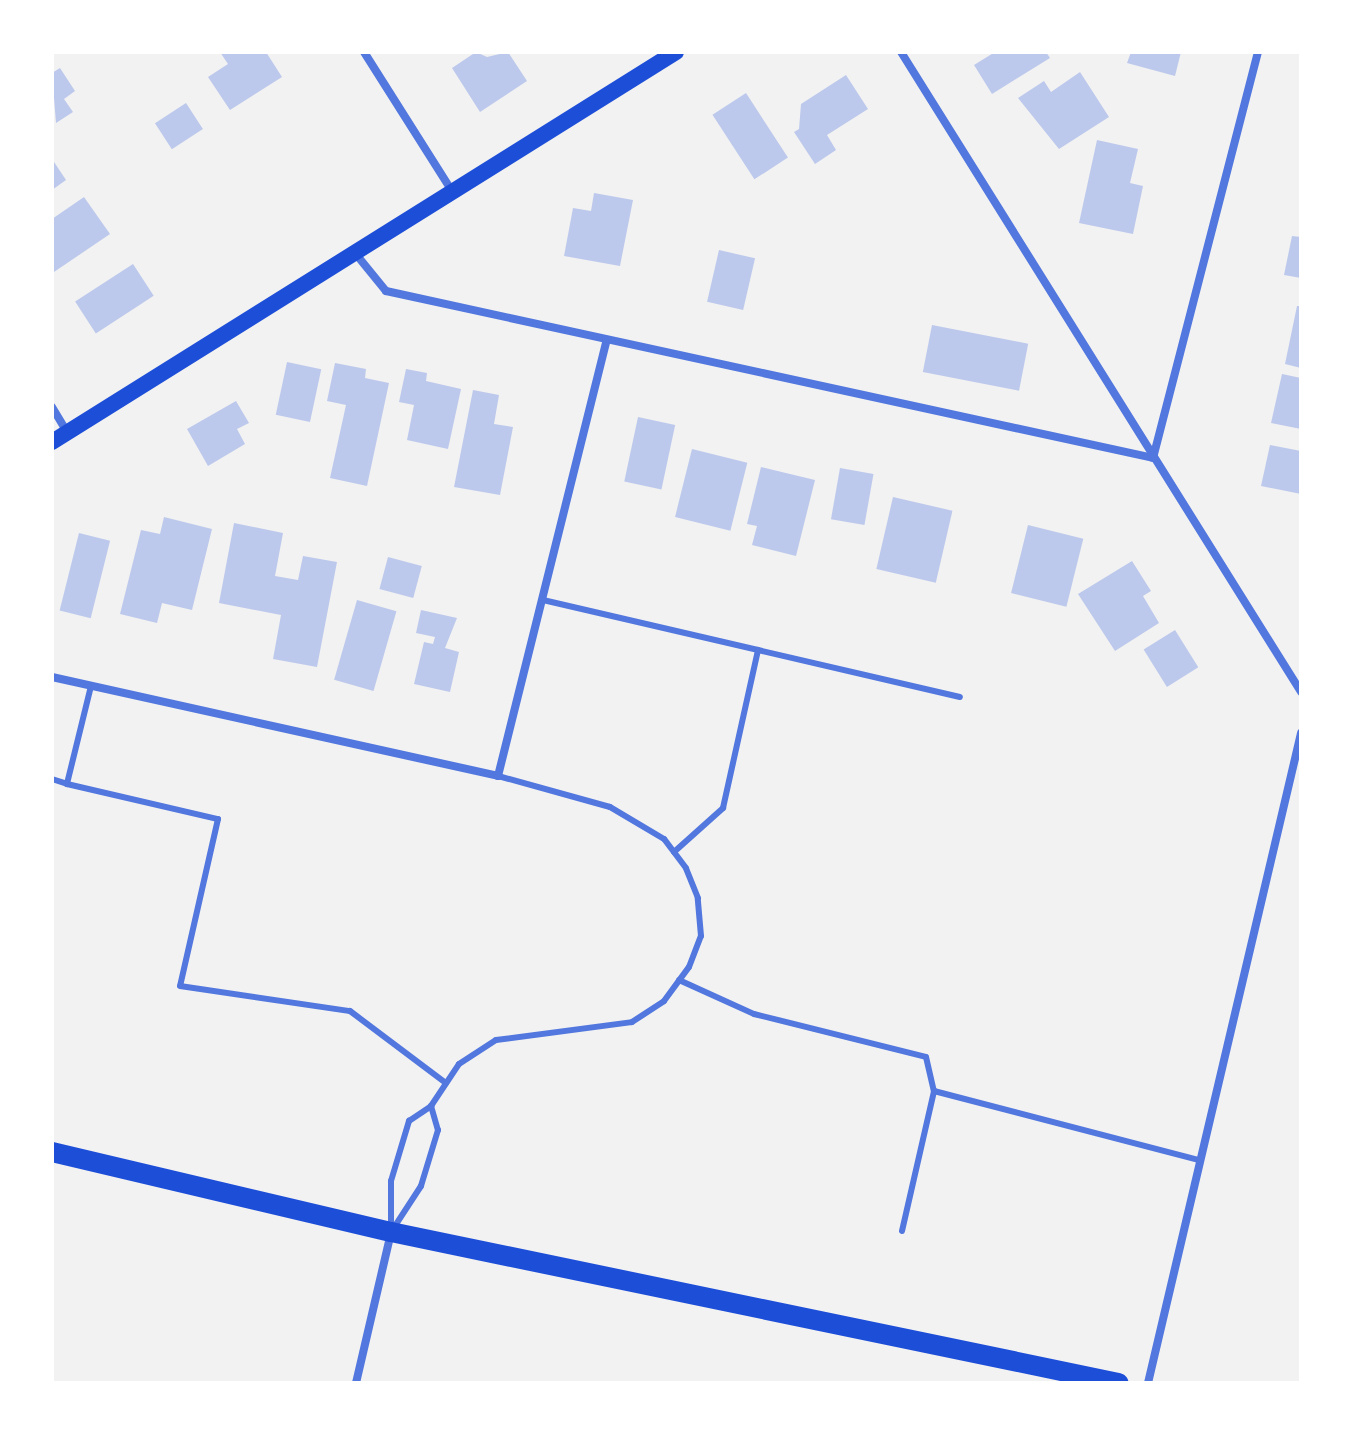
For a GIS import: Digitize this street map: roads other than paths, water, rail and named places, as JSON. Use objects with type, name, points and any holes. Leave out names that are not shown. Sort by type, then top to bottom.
[{"type":"main road","points":[[52,442],[676,52]]},
{"type":"main road","points":[[52,1152],[391,1232],[1119,1383]]},
{"type":"street","points":[[364,52],[453,192]]},
{"type":"street","points":[[901,52],[1301,692]]},
{"type":"street","points":[[1153,458],[1258,52]]},
{"type":"street","points":[[355,252],[386,291],[1153,458]]},
{"type":"street","points":[[52,677],[498,776],[607,340]]},
{"type":"street","points":[[52,407],[68,432]]},
{"type":"street","points":[[1148,1383],[1301,733]]},
{"type":"street","points":[[356,1383],[391,1232]]},
{"type":"lane","points":[[543,600],[960,697]]},
{"type":"lane","points":[[674,852],[723,808],[758,650]]},
{"type":"lane","points":[[67,784],[91,686]]},
{"type":"lane","points":[[391,1232],[391,1181],[409,1121],[431,1106],[459,1064],[496,1040],[632,1022],[664,1001],[679,980],[701,936],[698,898],[674,852],[642,823],[610,807],[498,776]]},
{"type":"lane","points":[[52,779],[218,819],[180,986],[350,1011],[446,1083]]},
{"type":"lane","points":[[679,980],[754,1014],[926,1057],[934,1091],[902,1231]]},
{"type":"lane","points":[[934,1091],[1199,1160]]},
{"type":"lane","points":[[391,1232],[421,1186],[438,1130],[431,1106]]}]
